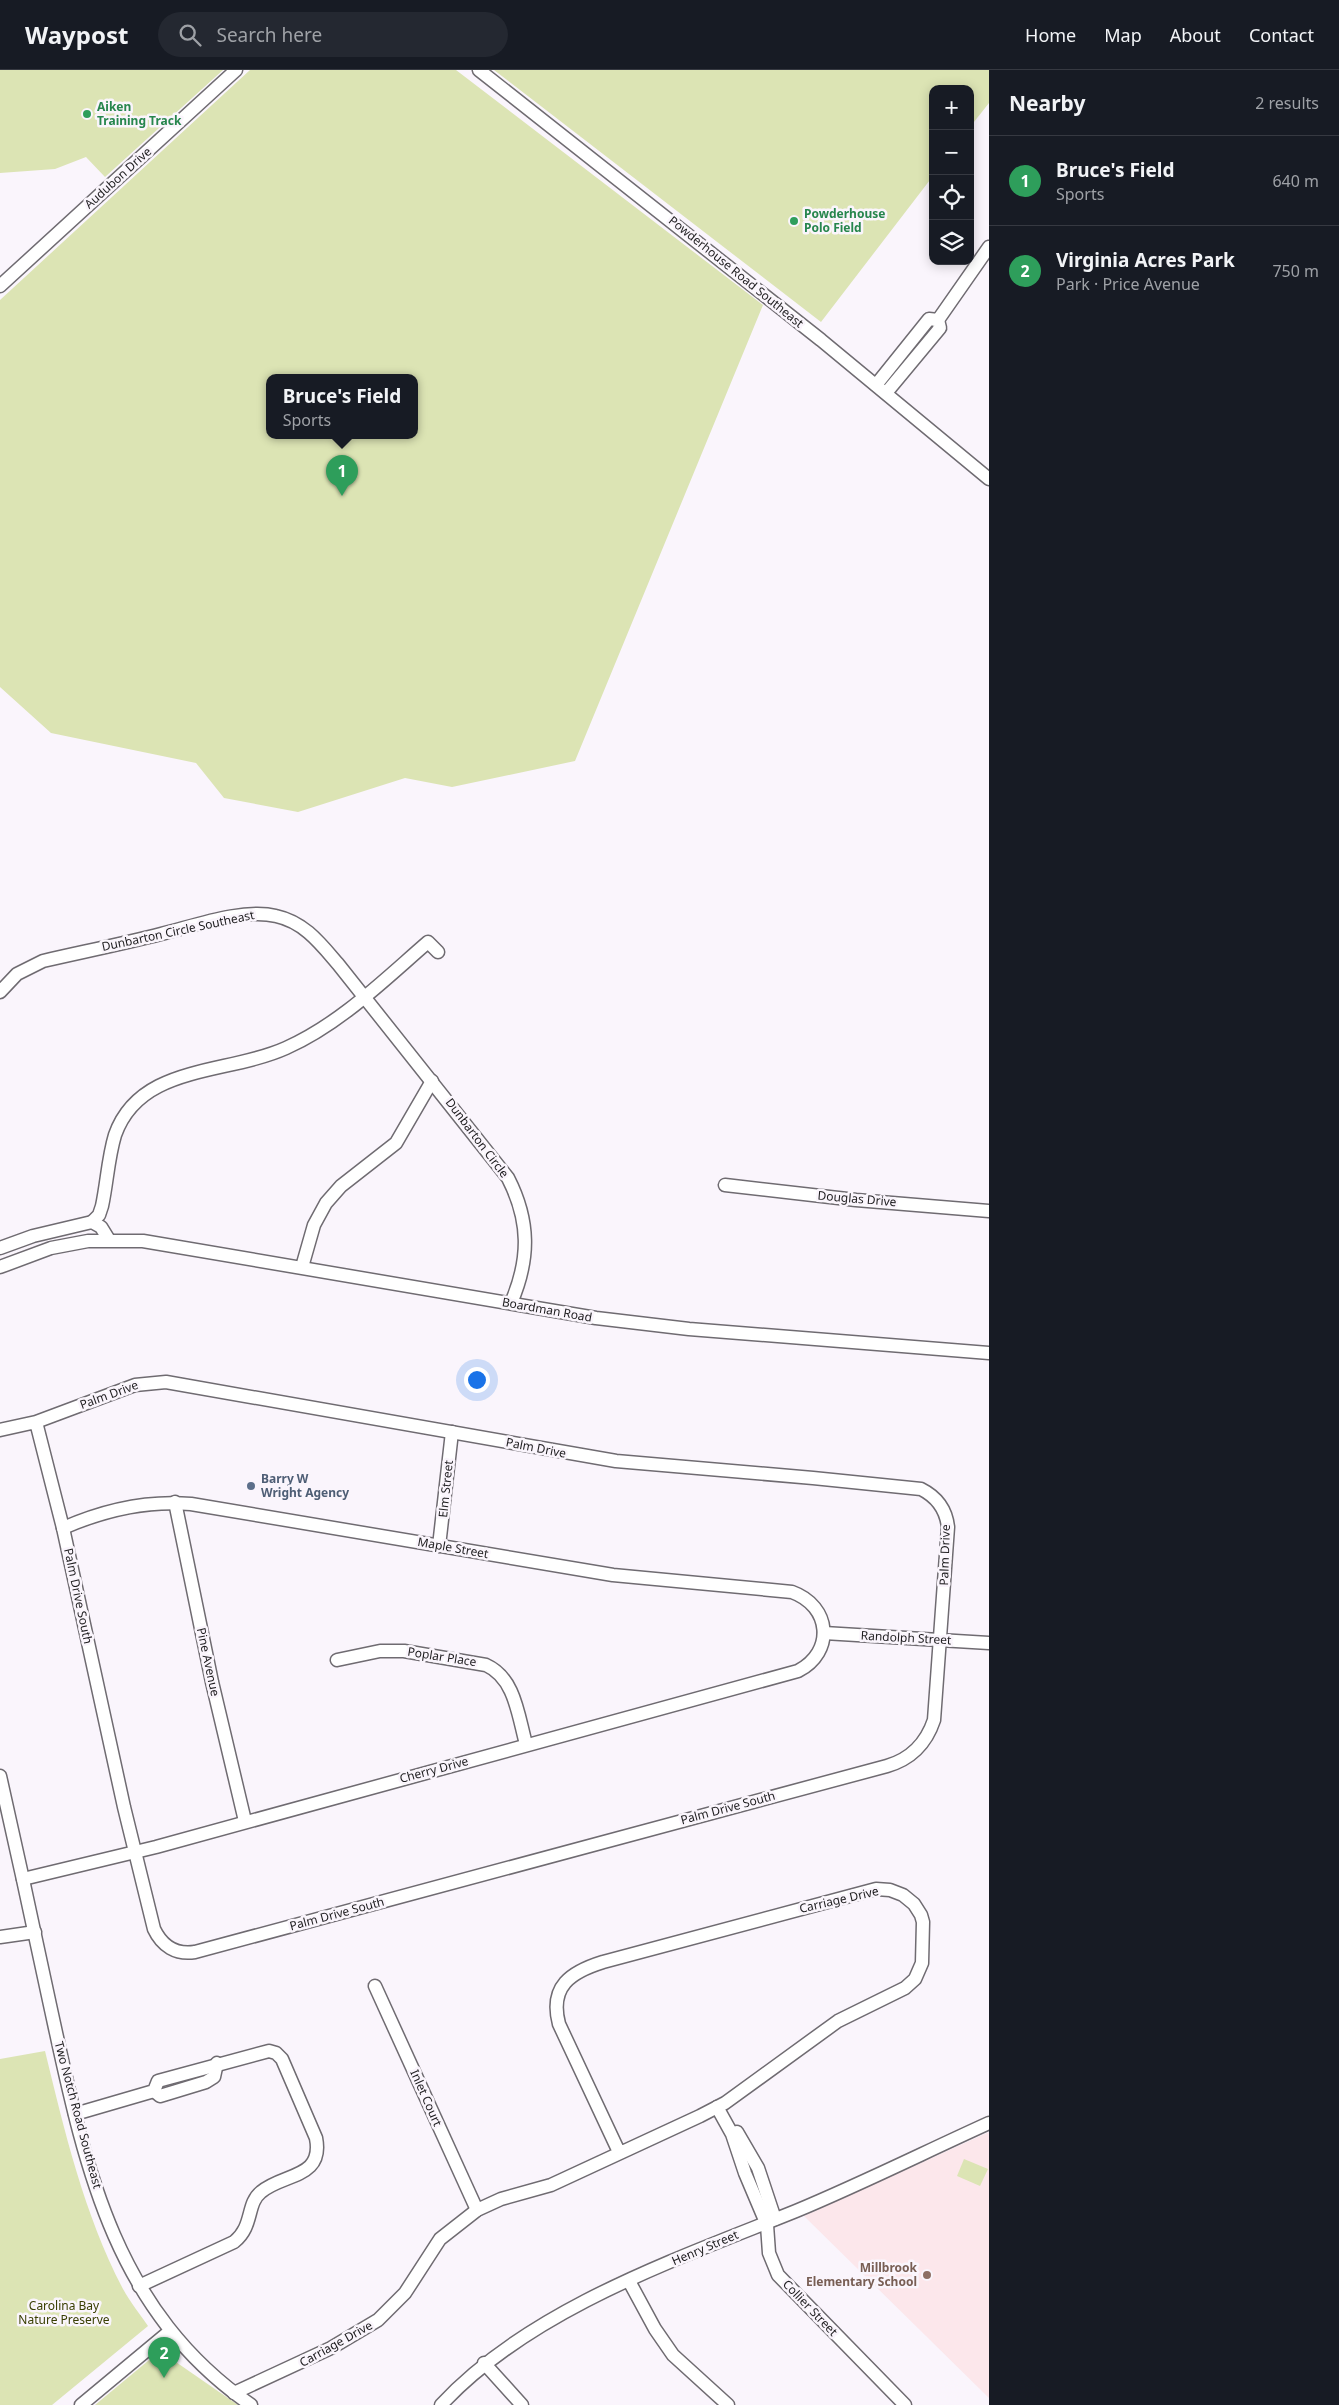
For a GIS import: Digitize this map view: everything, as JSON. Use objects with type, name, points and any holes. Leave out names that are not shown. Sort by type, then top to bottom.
[{"type":"street","name":"Audubon Drive","points":[[0,286],[236,70]]},
{"type":"street","name":"Powderhouse Road Southeast","points":[[479,70],[618,177],[886,393],[989,479]]},
{"type":"street","points":[[886,393],[940,328],[938,320],[989,247]]},
{"type":"street","points":[[876,385],[929,319],[938,320]]},
{"type":"street","name":"Dunbarton Circle Southeast","points":[[0,992],[17,974],[42,961],[256,913],[276,916],[303,928],[318,941],[364,996]]},
{"type":"street","points":[[0,1248],[33,1236],[92,1222],[99,1215],[115,1136],[130,1108],[145,1094],[170,1080],[253,1061],[286,1048],[325,1026],[428,942],[438,952]]},
{"type":"street","name":"Dunbarton Circle","points":[[364,996],[508,1178],[522,1207],[526,1235],[525,1255],[519,1283],[511,1303]]},
{"type":"street","points":[[302,1267],[314,1226],[326,1203],[340,1186],[396,1143],[432,1081]]},
{"type":"street","name":"Douglas Drive","points":[[725,1185],[760,1190],[989,1211]]},
{"type":"street","points":[[92,1222],[101,1227],[109,1240]]},
{"type":"street","name":"Boardman Road","points":[[0,1267],[51,1248],[109,1240],[143,1241],[596,1318],[689,1329],[989,1353]]},
{"type":"street","name":"Palm Drive","points":[[0,1430],[36,1422],[135,1385],[166,1382],[616,1462],[833,1479],[921,1489],[938,1501],[947,1520],[940,1640]]},
{"type":"street","name":"Palm Drive South","points":[[36,1422],[63,1528],[134,1852],[156,1935],[170,1948],[182,1953],[195,1952],[895,1764],[917,1750],[932,1728],[936,1714],[940,1640]]},
{"type":"street","name":"Elm Street","points":[[439,1546],[452,1432]]},
{"type":"street","name":"Maple Street","points":[[63,1528],[113,1510],[159,1502],[175,1502],[613,1575],[792,1592],[805,1598],[815,1607],[822,1620],[824,1633]]},
{"type":"street","name":"Pine Avenue","points":[[175,1502],[212,1682],[245,1821]]},
{"type":"street","name":"Randolph Street","points":[[824,1633],[989,1643]]},
{"type":"street","name":"Cherry Drive","points":[[23,1879],[134,1852],[798,1671],[809,1664],[818,1653],[824,1633]]},
{"type":"street","name":"Poplar Place","points":[[337,1660],[380,1651],[398,1651],[486,1665],[498,1672],[507,1682],[526,1744]]},
{"type":"street","name":"Two Notch Road Southeast","points":[[0,1776],[75,2114],[107,2220],[124,2260],[139,2286],[170,2331],[198,2362],[251,2405]]},
{"type":"street","name":"Carriage Drive","points":[[234,2393],[331,2348],[378,2320],[405,2293],[431,2250],[440,2240],[477,2210],[501,2199],[551,2185],[721,2105],[838,2021],[910,1984],[918,1974],[922,1962],[923,1922],[918,1909],[909,1899],[890,1890],[876,1890],[603,1962],[582,1969],[570,1977],[561,1988],[556,2002],[559,2024],[619,2152]]},
{"type":"street","points":[[0,1937],[35,1932]]},
{"type":"street","name":"Inlet Court","points":[[375,1986],[477,2210]]},
{"type":"street","points":[[75,2114],[154,2091],[158,2081],[217,2063],[269,2051],[276,2053],[282,2060],[316,2138],[319,2150],[309,2170],[262,2190],[254,2198],[248,2224],[242,2236],[234,2242],[139,2286]]},
{"type":"street","name":"Collier Street","points":[[721,2105],[758,2168],[770,2221],[769,2253],[778,2275],[905,2405]]},
{"type":"street","name":"Henry Street","points":[[441,2405],[484,2364],[532,2332],[589,2300],[989,2123]]},
{"type":"street","points":[[629,2282],[655,2329],[673,2354],[728,2405]]},
{"type":"street","points":[[81,2405],[170,2331]]},
{"type":"street","points":[[484,2364],[522,2405]]},
{"type":"shaded area","name":"Millbrook Elementary School","points":[[989,2132],[989,2398],[804,2216]]},
{"type":"green space","name":"Aiken Training Track","points":[[0,70],[223,70],[105,177],[86,157],[55,169],[0,173]]},
{"type":"green space","points":[[250,70],[456,70],[763,305],[575,761],[452,787],[405,778],[298,812],[224,798],[196,763],[51,733],[0,687],[0,300]]},
{"type":"green space","name":"Powderhouse Polo Field","points":[[494,70],[989,70],[989,103],[974,122],[974,85],[929,85],[929,181],[821,322]]},
{"type":"green space","name":"Carolina Bay Nature Preserve","points":[[45,2051],[68,2143],[97,2232],[123,2289],[148,2326],[52,2405],[0,2405],[0,2059]]},
{"type":"green space","points":[[964,2159],[988,2169],[980,2186],[957,2176]]},
{"type":"green space","points":[[160,2351],[238,2405],[95,2405]]},
{"type":"place","name":"Aiken Training Track","points":[[87,114]]},
{"type":"place","name":"Powderhouse Polo Field","points":[[794,221]]},
{"type":"place","name":"Bruce's Field","points":[[342,496]]},
{"type":"place","name":"Barry W Wright Agency","points":[[251,1486]]},
{"type":"place","name":"Millbrook Elementary School","points":[[927,2275]]},
{"type":"place","name":"Virginia Acres Park","points":[[164,2378]]}]
